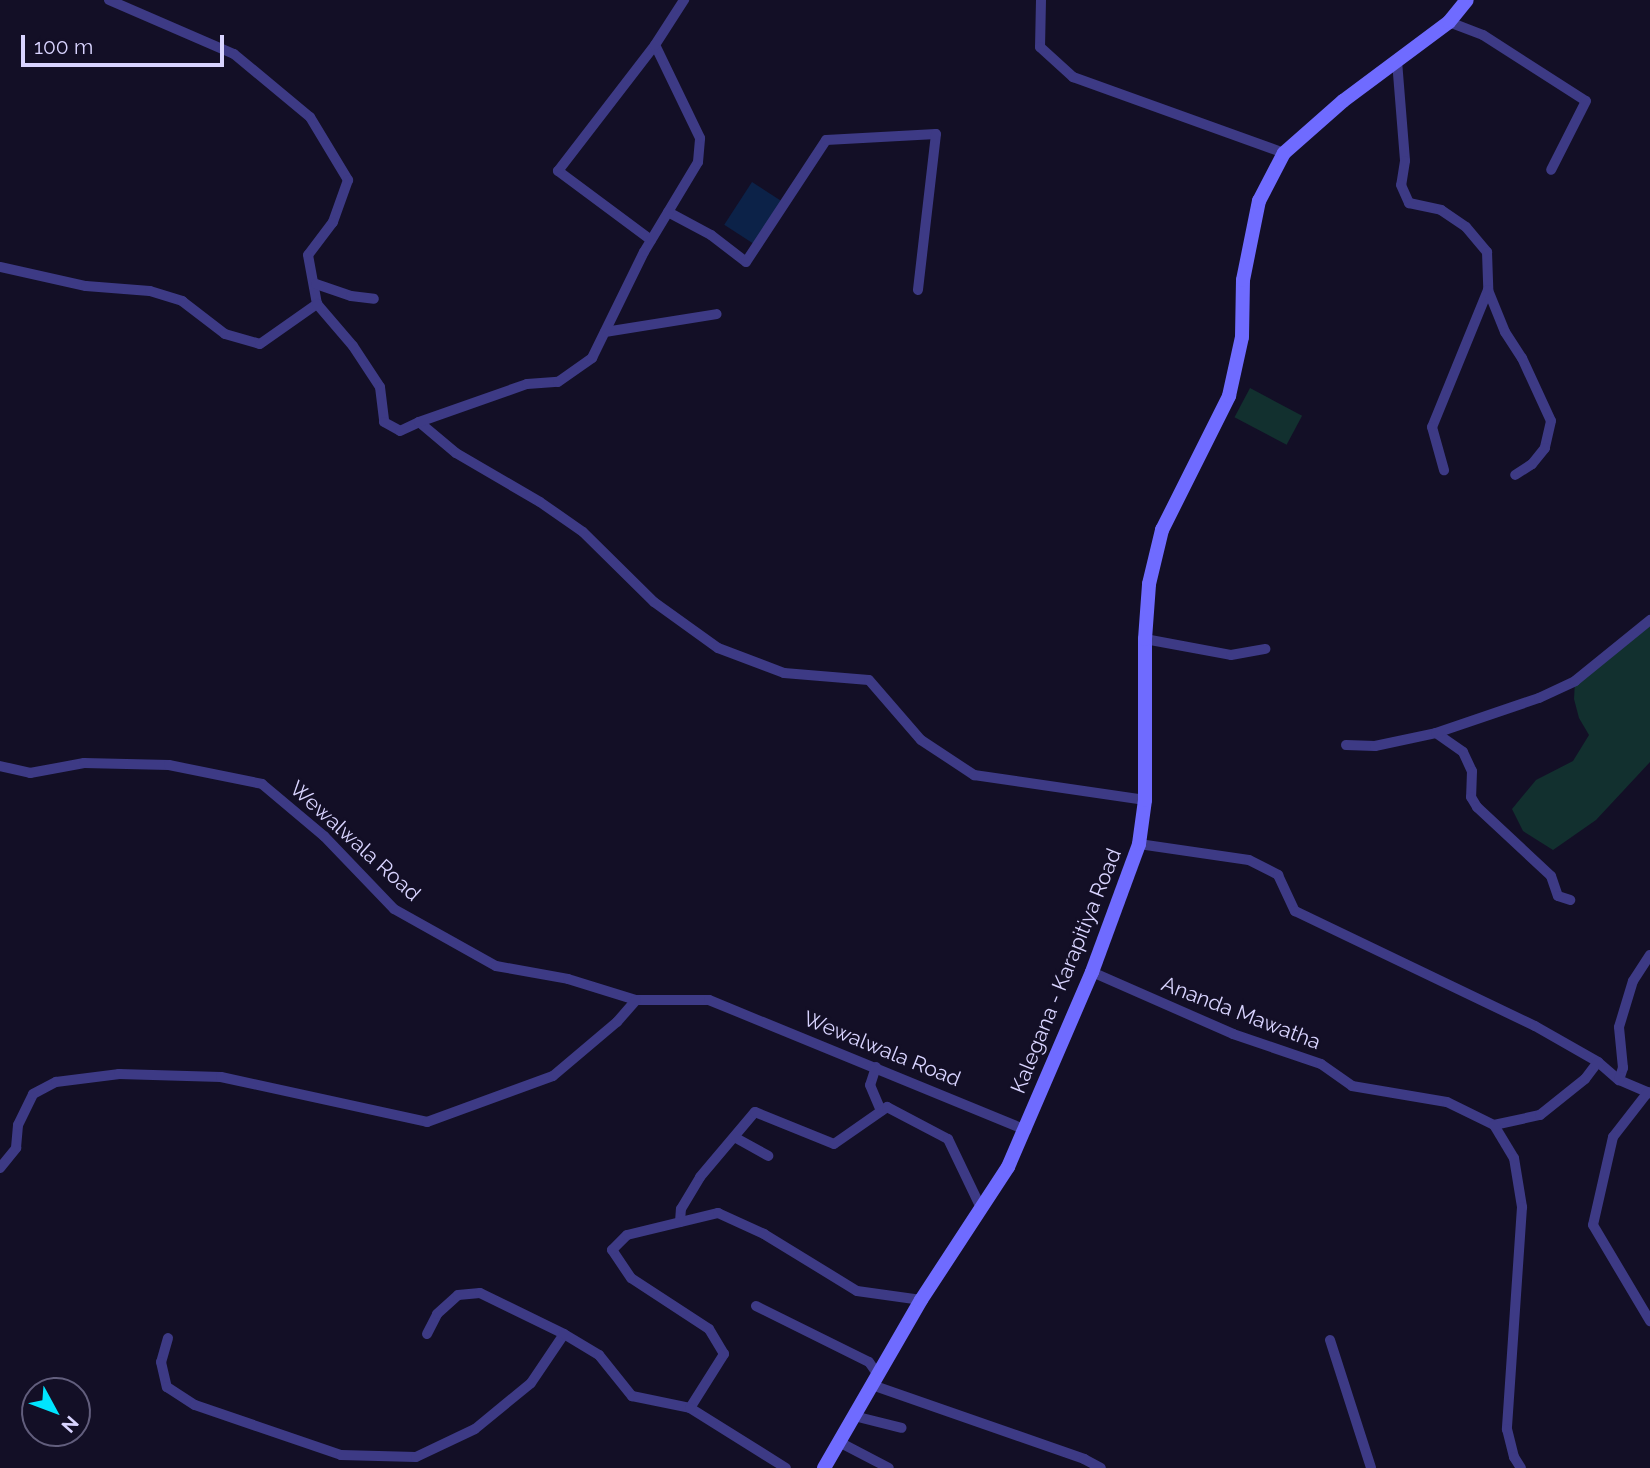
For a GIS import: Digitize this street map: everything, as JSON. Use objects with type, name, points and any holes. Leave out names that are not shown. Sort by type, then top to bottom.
[{"type":"main road","name":"Kalegana - Karapitiya Road","points":[[824,1468],[921,1300],[1008,1167],[1092,972],[1139,844],[1145,800],[1145,639],[1149,584],[1162,530],[1229,396],[1242,337],[1243,281],[1259,201],[1284,153],[1343,101],[1449,22],[1467,0]]},
{"type":"street","points":[[109,0],[234,54],[310,117],[348,180],[332,222],[308,255],[316,284],[317,304],[353,346],[380,387],[384,422],[400,431],[527,384],[558,382],[592,358],[651,240],[698,162],[700,138],[655,45]]},
{"type":"street","points":[[651,240],[558,172],[655,45],[684,0]]},
{"type":"street","points":[[1041,0],[1040,47],[1073,78],[1284,153]]},
{"type":"street","points":[[1449,22],[1483,35],[1586,101],[1551,170]]},
{"type":"street","points":[[1397,61],[1405,161],[1401,185],[1409,203],[1441,211],[1466,227],[1487,252],[1488,290],[1505,332],[1522,358],[1551,421],[1545,448],[1532,464],[1515,475]]},
{"type":"street","points":[[668,212],[711,235],[746,262],[826,140],[936,134],[918,290]]},
{"type":"street","points":[[0,267],[86,286],[150,291],[182,301],[225,334],[260,344],[317,304]]},
{"type":"street","points":[[316,284],[351,296],[374,299]]},
{"type":"street","points":[[1444,470],[1432,426],[1488,290]]},
{"type":"street","points":[[605,332],[717,314]]},
{"type":"street","points":[[419,422],[456,453],[530,495],[583,532],[654,601],[718,648],[784,673],[869,680],[920,740],[974,775],[1145,800]]},
{"type":"street","points":[[1346,745],[1375,746],[1436,733],[1539,698],[1575,681],[1650,620]]},
{"type":"street","points":[[1145,639],[1231,655],[1265,649]]},
{"type":"street","points":[[1436,733],[1463,752],[1472,771],[1471,797],[1477,807],[1551,876],[1558,896],[1570,900]]},
{"type":"street","name":"Wewalwala Road","points":[[0,766],[30,773],[84,763],[169,765],[262,784],[324,836],[394,909],[496,966],[568,979],[636,1000],[709,1000],[1026,1130]]},
{"type":"street","points":[[1139,844],[1249,860],[1278,875],[1294,912],[1535,1026],[1598,1062],[1619,1080],[1649,1093],[1613,1137],[1593,1225],[1650,1321]]},
{"type":"street","points":[[1619,1080],[1623,1068],[1619,1027],[1633,981],[1650,955]]},
{"type":"street","name":"Ananda Mawatha","points":[[1092,972],[1233,1034],[1321,1064],[1352,1086],[1447,1102],[1494,1125]]},
{"type":"street","points":[[0,1168],[16,1148],[18,1125],[33,1094],[56,1082],[119,1074],[221,1077],[427,1122],[553,1076],[617,1022],[636,1000]]},
{"type":"street","points":[[1521,1468],[1514,1457],[1507,1429],[1522,1207],[1514,1158],[1494,1125],[1540,1115],[1585,1079],[1598,1062]]},
{"type":"street","points":[[876,1067],[870,1085],[881,1111]]},
{"type":"street","points":[[680,1222],[681,1209],[700,1177],[736,1138],[755,1112],[834,1144],[887,1107],[948,1139],[981,1208]]},
{"type":"street","points":[[736,1138],[768,1156]]},
{"type":"street","points":[[690,1408],[724,1354],[709,1329],[631,1278],[612,1250],[627,1235],[718,1213],[764,1234],[857,1291],[921,1300]]},
{"type":"street","points":[[427,1334],[437,1314],[458,1295],[480,1293],[564,1334],[599,1355],[632,1396],[690,1408],[786,1468]]},
{"type":"street","points":[[756,1306],[869,1362],[875,1380],[1084,1459],[1101,1468]]},
{"type":"street","points":[[168,1338],[161,1362],[167,1387],[195,1405],[341,1455],[416,1457],[475,1429],[512,1399],[531,1383],[564,1334]]},
{"type":"street","points":[[1330,1339],[1371,1468]]},
{"type":"street","points":[[854,1416],[902,1428]]},
{"type":"street","points":[[839,1442],[889,1468]]},
{"type":"green space","points":[[1250,388],[1302,416],[1287,445],[1235,417]]},
{"type":"green space","points":[[1650,620],[1650,762],[1596,820],[1553,850],[1523,831],[1512,809],[1536,780],[1573,761],[1589,735],[1579,718],[1574,699],[1575,681]]},
{"type":"water","points":[[752,182],[781,201],[754,244],[724,225]]}]
